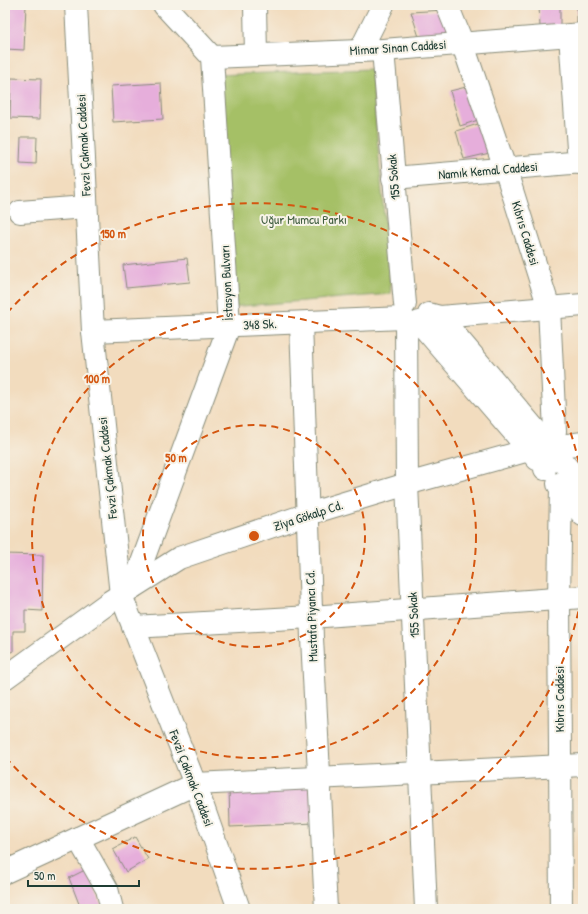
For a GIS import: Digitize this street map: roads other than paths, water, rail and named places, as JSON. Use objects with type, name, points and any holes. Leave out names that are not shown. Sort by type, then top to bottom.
[{"type":"street","name":"Fevzi Çakmak Caddesi","points":[[76,5],[93,331],[127,591],[134,627],[195,784],[239,909]]},
{"type":"street","points":[[164,5],[212,57]]},
{"type":"street","points":[[255,5],[256,55]]},
{"type":"street","points":[[360,51],[383,5]]},
{"type":"street","name":"Kıbrıs Caddesi","points":[[447,5],[462,42],[505,168],[549,308],[556,412],[555,431],[541,456]]},
{"type":"street","points":[[576,34],[581,163]]},
{"type":"street","name":"Mimar Sinan Caddesi","points":[[212,57],[383,50],[462,42],[576,34]]},
{"type":"street","name":"155 Sokak","points":[[383,50],[393,178],[416,316],[407,484],[426,909]]},
{"type":"street","name":"İstasyon Bulvarı","points":[[127,591],[229,326],[212,57]]},
{"type":"street","name":"Namık Kemal Caddesi","points":[[393,178],[581,163]]},
{"type":"street","points":[[20,206],[86,201]]},
{"type":"street","name":"348 Sk.","points":[[93,331],[301,323],[583,305]]},
{"type":"street","points":[[416,316],[541,456],[561,488],[583,515]]},
{"type":"street","name":"Mustafa Piyancı Cd.","points":[[301,323],[311,617],[326,909]]},
{"type":"street","name":"Ziya Gökalp Cd.","points":[[5,678],[127,591],[179,558],[308,514],[407,484],[541,456],[583,443]]},
{"type":"street","points":[[541,456],[583,486]]},
{"type":"street","name":"Kıbrıs Caddesi","points":[[561,488],[559,598],[561,909]]},
{"type":"street","points":[[134,627],[311,617],[583,597]]},
{"type":"street","points":[[5,879],[5,872],[195,784],[583,765]]},
{"type":"street","points":[[78,838],[107,889],[112,909]]},
{"type":"park label","name":"Uğur Mumcu Parkı","points":[[304,219]]}]
